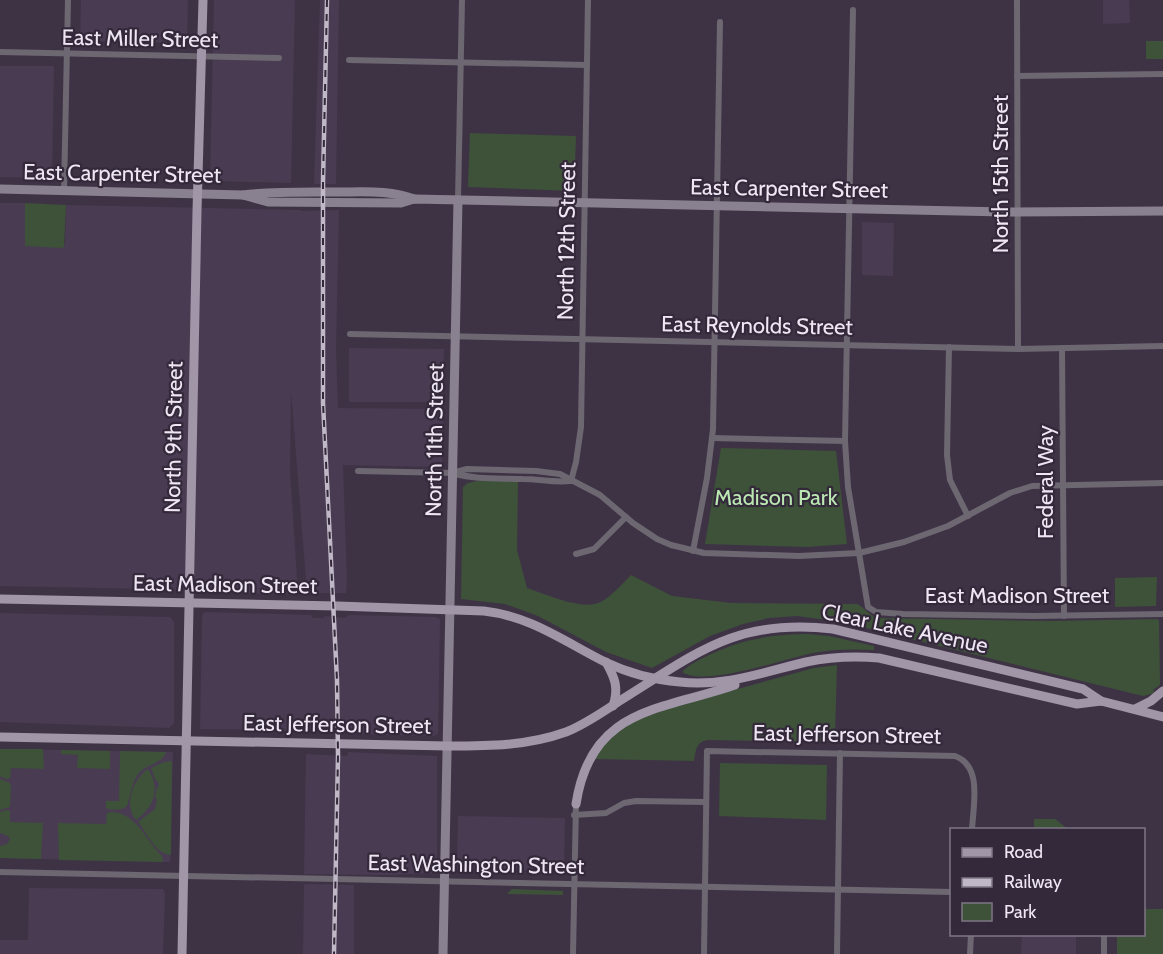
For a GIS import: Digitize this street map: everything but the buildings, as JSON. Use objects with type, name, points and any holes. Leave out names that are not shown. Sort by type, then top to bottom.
[{"type":"main road","name":"North 9th Street","points":[[182,954],[202,0]]},
{"type":"main road","name":"East Madison Street","points":[[0,598],[496,612],[538,626],[606,662],[635,674],[656,678]]},
{"type":"main road","name":"Clear Lake Avenue","points":[[656,678],[697,652],[733,636],[764,629],[799,626],[833,629],[1083,688],[1101,701],[1163,717]]},
{"type":"main road","name":"Clear Lake Avenue","points":[[656,678],[680,682],[719,683],[828,658],[879,658],[1077,704],[1101,701]]},
{"type":"main road","points":[[606,662],[616,685],[613,706]]},
{"type":"main road","points":[[576,804],[580,780],[589,760],[597,747],[617,726],[647,711],[714,692],[774,671]]},
{"type":"main road","name":"East Jefferson Street","points":[[0,737],[492,746],[533,742],[568,731],[613,706],[656,678]]},
{"type":"main road","points":[[1135,710],[1163,691]]},
{"type":"street","points":[[64,191],[68,0]]},
{"type":"street","name":"North 11th Street","points":[[443,954],[462,0]]},
{"type":"street","name":"North 12th Street","points":[[571,481],[581,427],[588,0]]},
{"type":"street","name":"North 15th Street","points":[[1017,0],[1018,348]]},
{"type":"street","points":[[853,10],[845,441],[848,487],[858,552]]},
{"type":"street","points":[[693,551],[712,438],[720,22]]},
{"type":"street","name":"East Miller Street","points":[[0,52],[279,58]]},
{"type":"street","points":[[349,60],[587,65]]},
{"type":"street","points":[[1017,76],[1163,74]]},
{"type":"street","name":"East Carpenter Street","points":[[0,189],[243,195],[268,202],[401,203],[414,199],[1018,212],[1163,211]]},
{"type":"street","name":"East Reynolds Street","points":[[350,334],[949,347],[1163,346]]},
{"type":"street","points":[[949,347],[947,455],[950,480],[968,516]]},
{"type":"street","name":"Federal Way","points":[[1062,348],[1064,615]]},
{"type":"street","points":[[712,438],[845,441]]},
{"type":"street","points":[[358,471],[452,473],[467,478],[571,481],[600,495],[657,539],[693,551],[715,554],[799,556],[858,552],[920,537],[1032,486],[1163,483]]},
{"type":"street","points":[[576,554],[594,549],[626,517]]},
{"type":"street","name":"East Madison Street","points":[[858,552],[866,602],[872,610],[881,613],[1163,614]]},
{"type":"street","name":"East Jefferson Street","points":[[706,802],[707,752],[955,756],[968,764],[973,779],[972,828]]},
{"type":"street","points":[[837,954],[840,753]]},
{"type":"street","points":[[574,815],[606,813],[636,801],[706,802],[704,954]]},
{"type":"street","points":[[573,954],[576,804]]},
{"type":"street","name":"East Washington Street","points":[[0,872],[950,892]]},
{"type":"street","points":[[970,936],[970,954]]},
{"type":"street","points":[[1104,936],[1104,954]]},
{"type":"shaded area","points":[[81,0],[188,0],[187,43],[80,41]]},
{"type":"shaded area","points":[[214,0],[295,0],[291,183],[210,181]]},
{"type":"shaded area","points":[[320,0],[339,0],[336,184],[314,184]]},
{"type":"shaded area","points":[[1103,0],[1129,0],[1130,23],[1103,24]]},
{"type":"shaded area","points":[[0,66],[54,66],[52,178],[0,177]]},
{"type":"shaded area","points":[[0,203],[25,203],[25,246],[65,244],[66,205],[339,210],[336,349],[338,408],[443,409],[442,467],[343,465],[346,593],[307,593],[291,391],[290,470],[298,595],[202,592],[202,590],[0,586]]},
{"type":"shaded area","points":[[862,222],[894,223],[893,276],[862,275]]},
{"type":"shaded area","points":[[349,348],[444,349],[443,402],[349,402]]},
{"type":"shaded area","points":[[0,613],[170,617],[174,622],[174,723],[169,728],[0,722]]},
{"type":"shaded area","points":[[203,613],[311,615],[312,618],[324,618],[325,616],[344,618],[349,615],[436,617],[440,619],[438,734],[434,736],[348,734],[348,730],[328,732],[327,730],[200,729],[202,619]]},
{"type":"shaded area","points":[[0,749],[173,752],[170,862],[0,858]]},
{"type":"shaded area","points":[[348,752],[437,756],[437,866],[434,873],[304,874],[306,754],[347,756]]},
{"type":"shaded area","points":[[458,816],[565,818],[564,871],[457,869]]},
{"type":"shaded area","points":[[304,884],[354,885],[354,954],[303,954]]},
{"type":"shaded area","points":[[29,888],[163,889],[165,893],[163,954],[0,954],[0,940],[28,940]]},
{"type":"shaded area","points":[[1022,936],[1076,936],[1076,954],[1021,954]]},
{"type":"green space","points":[[1146,41],[1163,41],[1163,59],[1146,59]]},
{"type":"green space","points":[[470,133],[576,136],[574,191],[468,187]]},
{"type":"green space","points":[[25,203],[66,205],[64,247],[25,246]]},
{"type":"green space","name":"Madison Park","points":[[721,448],[836,451],[847,544],[808,547],[705,544]]},
{"type":"green space","points":[[477,481],[518,481],[517,550],[527,588],[561,600],[587,605],[595,604],[610,596],[631,575],[672,596],[731,603],[857,604],[872,616],[879,618],[1052,621],[1157,619],[1159,620],[1160,685],[1153,690],[1155,693],[1143,696],[842,622],[797,616],[769,618],[743,624],[710,636],[652,668],[606,652],[538,616],[505,604],[461,599],[463,487]]},
{"type":"green space","points":[[1157,577],[1156,606],[1115,607],[1115,578]]},
{"type":"green space","points":[[808,634],[874,646],[874,650],[846,649],[818,652],[728,674],[694,676],[682,672],[717,651],[742,642],[781,635]]},
{"type":"green space","points":[[837,665],[835,735],[832,742],[709,740],[699,744],[694,761],[593,759],[626,724],[669,708],[814,668]]},
{"type":"green space","points":[[0,749],[43,749],[44,769],[11,768],[10,778],[6,779],[0,776]]},
{"type":"green space","points":[[61,750],[110,751],[110,769],[77,768],[78,755],[61,754]]},
{"type":"green space","points":[[120,751],[166,752],[162,759],[146,767],[136,777],[125,808],[106,808],[106,801],[119,801]]},
{"type":"green space","points":[[172,761],[171,855],[165,854],[156,847],[138,822],[155,809],[157,787],[159,787],[151,768]]},
{"type":"green space","points":[[720,763],[827,765],[826,820],[719,816]]},
{"type":"green space","points":[[148,769],[154,784],[154,797],[147,809],[136,820],[132,814],[130,800],[138,779]]},
{"type":"green space","points":[[0,779],[10,783],[11,786],[10,807],[0,810]]},
{"type":"green space","points":[[10,811],[10,822],[43,823],[41,859],[0,858],[0,846],[7,844],[10,839],[0,833],[0,812]]},
{"type":"green space","points":[[112,812],[135,822],[162,856],[163,862],[59,860],[58,823],[106,824],[107,813]]},
{"type":"green space","points":[[1034,819],[1055,819],[1067,828],[1034,828]]},
{"type":"green space","points":[[512,889],[563,891],[563,895],[507,894]]},
{"type":"green space","points":[[1145,909],[1163,909],[1163,954],[1117,954],[1117,936],[1145,936]]},
{"type":"railway","points":[[327,0],[323,182],[323,403],[337,680],[338,756],[334,954]]}]
